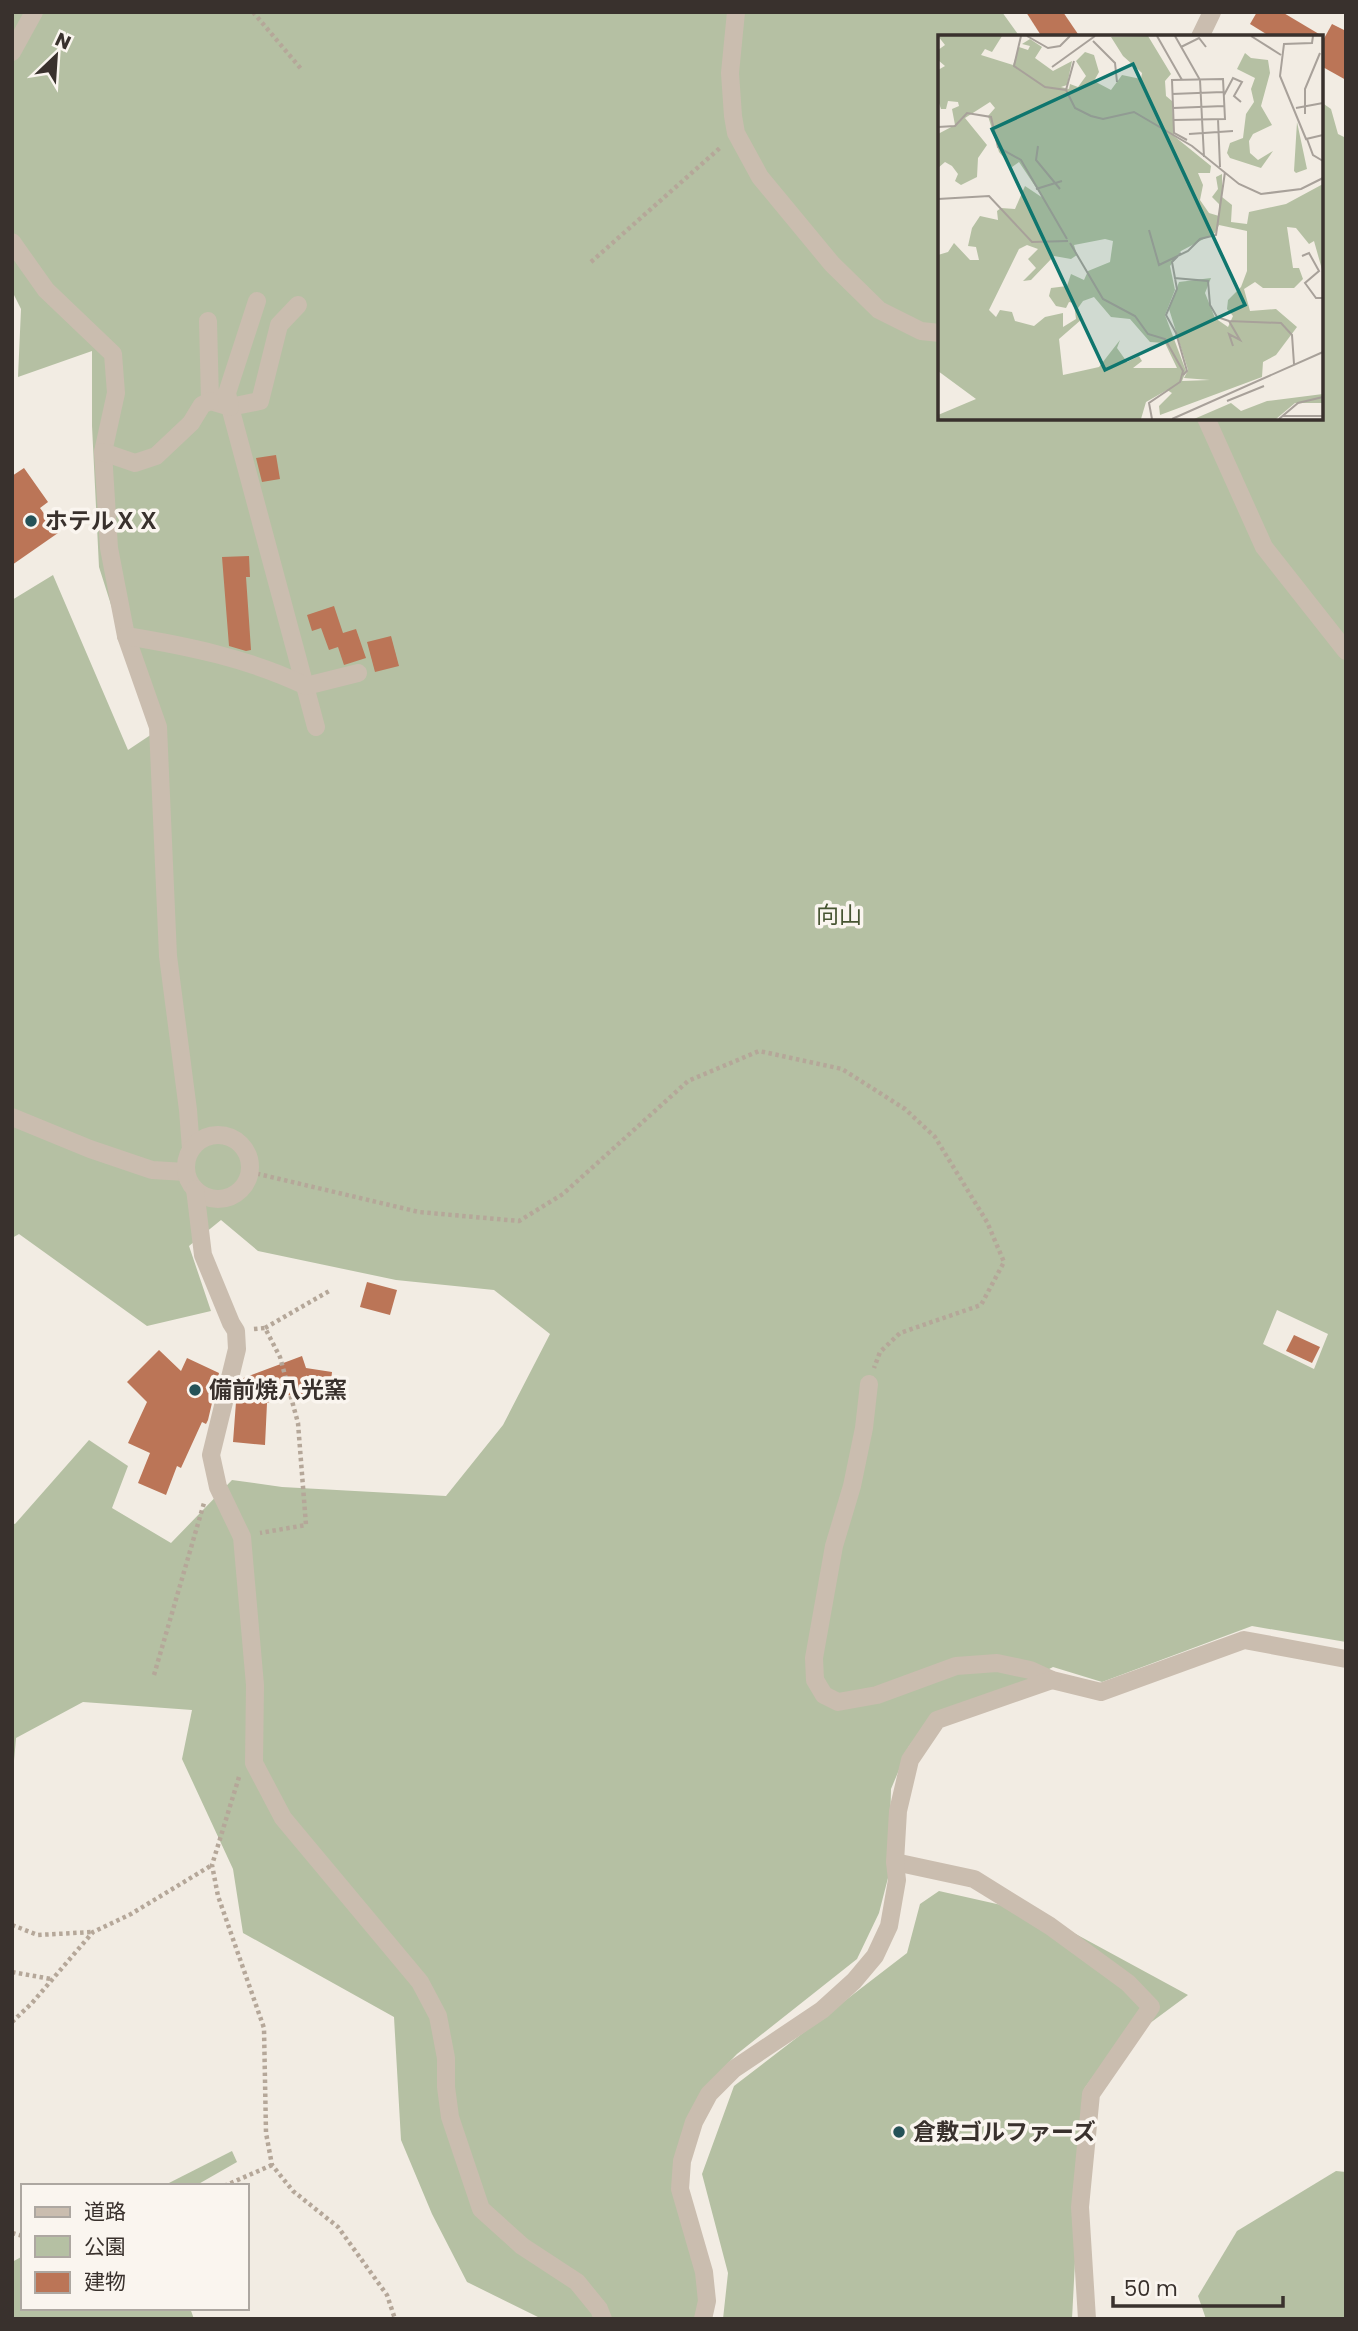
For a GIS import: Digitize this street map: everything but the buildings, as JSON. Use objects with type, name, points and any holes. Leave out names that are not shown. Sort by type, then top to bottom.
[{"type":"street","points":[[12,52],[34,12]]},
{"type":"street","points":[[736,12],[730,73],[736,133],[760,177],[832,264],[879,310],[921,331],[938,333]]},
{"type":"street","points":[[1200,35],[1212,12]]},
{"type":"street","points":[[12,243],[46,290],[113,354],[116,393],[103,452],[109,548],[127,636],[158,727],[168,956],[191,1149]]},
{"type":"street","points":[[257,301],[227,393],[316,727]]},
{"type":"street","points":[[103,452],[135,463],[156,456],[191,423],[202,405],[210,401],[230,408],[260,401],[279,325],[298,305]]},
{"type":"street","points":[[208,321],[210,401]]},
{"type":"street","points":[[1207,420],[1264,547],[1346,651]]},
{"type":"street","points":[[127,636],[184,646],[261,667],[306,686],[358,673]]},
{"type":"street","points":[[12,1117],[90,1149],[152,1170],[186,1172]]},
{"type":"street","points":[[195,1189],[213,1198],[232,1196],[247,1182],[250,1172],[250,1160],[244,1148],[223,1135],[211,1135],[200,1140],[191,1149],[186,1160],[186,1172],[195,1189],[203,1255],[236,1331],[237,1349],[211,1455],[218,1487],[242,1537],[255,1685],[254,1762],[283,1818],[420,1982],[438,2016],[446,2058],[450,2117],[481,2209],[523,2245],[577,2282],[599,2309],[603,2319]]},
{"type":"street","points":[[869,1384],[852,1486],[834,1546],[814,1658],[815,1681],[824,1695],[838,1702],[877,1695],[956,1666],[997,1662],[1101,1692],[1244,1640],[1346,1659]]},
{"type":"street","points":[[703,2319],[707,2301],[704,2272],[680,2189],[682,2161],[694,2122],[709,2094],[734,2069],[822,2010],[854,1981],[875,1956],[889,1926],[897,1880],[895,1862],[898,1811],[910,1760],[937,1720],[1052,1680]]},
{"type":"street","points":[[895,1862],[974,1879],[1050,1926],[1128,1983],[1150,2007],[1091,2094],[1080,2207],[1087,2319]]},
{"type":"path","points":[[253,12],[302,70]]},
{"type":"path","points":[[591,262],[736,133]]},
{"type":"path","points":[[250,1172],[419,1212],[519,1221],[564,1194],[688,1081],[759,1051],[842,1069],[905,1110],[935,1137],[987,1222],[1004,1262],[981,1305],[900,1333],[880,1352],[869,1384]]},
{"type":"path","points":[[236,1331],[265,1328],[331,1290]]},
{"type":"path","points":[[242,1537],[306,1525],[298,1423],[281,1357],[265,1328]]},
{"type":"path","points":[[154,1675],[205,1497],[218,1487]]},
{"type":"path","points":[[254,1762],[242,1769],[212,1865],[218,1896],[264,2028],[266,2133],[272,2165],[293,2191],[338,2227],[387,2295],[395,2319]]},
{"type":"path","points":[[12,1925],[38,1935],[93,1932],[131,1914],[212,1865]]},
{"type":"path","points":[[12,2022],[93,1932]]},
{"type":"path","points":[[12,1972],[52,1979]]},
{"type":"path","points":[[229,2184],[272,2165]]},
{"type":"green space","name":"向山","points":[[12,12],[1002,12],[1019,35],[938,35],[938,420],[1323,420],[1323,103],[1331,109],[1338,134],[1346,138],[1346,1642],[1252,1626],[1102,1682],[1053,1667],[1030,1679],[936,1714],[909,1746],[891,1789],[889,1874],[879,1913],[857,1959],[737,2054],[705,2087],[677,2148],[698,2274],[698,2319],[542,2319],[467,2282],[432,2214],[401,2140],[394,2017],[243,1933],[233,1869],[182,1759],[192,1710],[83,1702],[16,1738],[12,1784],[12,1523],[15,1524],[89,1440],[128,1466],[112,1508],[171,1543],[232,1480],[282,1487],[446,1496],[503,1425],[550,1334],[494,1290],[396,1280],[258,1251],[221,1220],[189,1246],[211,1311],[147,1326],[19,1234],[12,1238],[12,600],[53,575],[128,750],[152,734],[99,567],[92,426],[92,351],[18,377],[21,309],[12,291]],"holes":[[[1277,1310],[1328,1334],[1314,1369],[1263,1344]]]},
{"type":"green space","name":"倉敷ゴルファーズ","points":[[939,1891],[1037,1913],[1188,1995],[1111,2052],[1084,2089],[1072,2319],[723,2319],[728,2273],[702,2174],[734,2086],[907,1953],[920,1904]]},
{"type":"green space","points":[[232,2151],[237,2162],[198,2184],[167,2184]]},
{"type":"green space","points":[[1336,2171],[1346,2172],[1346,2319],[1206,2319],[1198,2296],[1237,2231]]},
{"type":"green space","points":[[21,2257],[21,2310],[191,2310],[194,2319],[12,2319],[12,2262]]},
{"type":"place","name":"ホテルＸＸ","points":[[31,521]]},
{"type":"place","name":"備前焼八光窯","points":[[195,1390]]},
{"type":"place","name":"倉敷ゴルファーズ","points":[[899,2132]]}]
